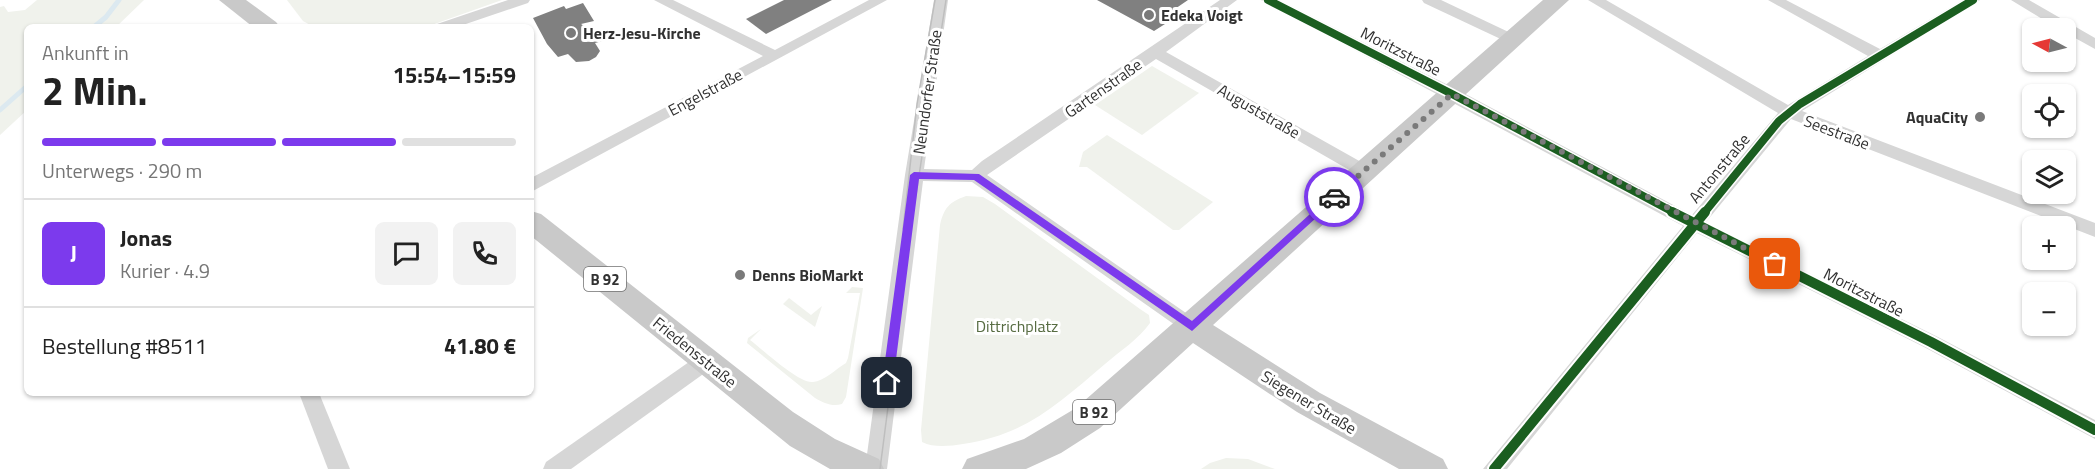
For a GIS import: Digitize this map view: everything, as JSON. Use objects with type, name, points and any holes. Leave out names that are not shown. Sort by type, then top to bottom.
[{"type":"main road","points":[[231,0],[264,24]]},
{"type":"main road","name":"B 92","points":[[979,469],[1022,457],[1069,431],[1192,327],[1557,0]]},
{"type":"main road","name":"Friedensstraße","points":[[534,223],[810,441],[833,455],[867,469]]},
{"type":"main road","name":"Siegener Straße","points":[[1192,327],[1321,411],[1431,469]]},
{"type":"street","points":[[451,24],[524,0]]},
{"type":"street","points":[[661,0],[774,55]]},
{"type":"street","name":"Engelstraße","points":[[534,184],[879,0]]},
{"type":"street","name":"Neundorfer Straße","points":[[876,469],[914,175],[941,0]]},
{"type":"street","name":"Gartenstraße","points":[[976,177],[988,165],[1088,99],[1230,0]]},
{"type":"street","name":"Moritzstraße","points":[[1268,0],[1452,94],[1693,223],[1931,342],[2095,430]]},
{"type":"street","points":[[1429,0],[1512,39]]},
{"type":"street","name":"Seestraße","points":[[1595,0],[1788,112],[2095,230]]},
{"type":"street","points":[[1775,0],[1880,56]]},
{"type":"street","name":"Antonstraße","points":[[1494,469],[1693,223],[1788,112],[1973,0]]},
{"type":"street","points":[[2018,0],[2095,44]]},
{"type":"street","name":"Auguststraße","points":[[1155,52],[1364,171]]},
{"type":"street","points":[[914,175],[976,177],[1192,327]]},
{"type":"street","points":[[554,469],[706,361]]},
{"type":"street","points":[[310,396],[339,469]]},
{"type":"green space","points":[[37,0],[144,0],[119,24],[24,24],[24,113],[0,135],[0,7],[4,6],[8,12],[25,10]]},
{"type":"green space","points":[[287,0],[502,0],[434,24],[308,24],[303,21]]},
{"type":"green space","points":[[1152,66],[1199,93],[1142,135],[1095,105]]},
{"type":"green space","points":[[1107,135],[1213,202],[1179,230],[1173,230],[1087,167],[1079,167],[1083,152]]},
{"type":"green space","name":"Dittrichplatz","points":[[966,196],[983,197],[995,204],[1149,315],[1150,323],[1135,340],[1072,392],[1023,425],[985,440],[937,446],[922,442],[921,430],[940,225],[948,206]]},
{"type":"green space","points":[[852,287],[863,288],[846,397],[842,404],[831,405],[815,398],[747,343],[748,338],[761,329],[750,340],[799,378],[813,382],[821,379],[846,363],[848,358],[860,293],[846,293]]},
{"type":"green space","points":[[789,298],[811,315],[822,306],[815,327],[783,304]]},
{"type":"green space","points":[[1226,458],[1248,459],[1275,469],[1201,469],[1210,463]]},
{"type":"building","points":[[784,0],[832,0],[766,34],[746,19]]},
{"type":"building","name":"Edeka Voigt","points":[[1097,0],[1188,0],[1169,13],[1176,17],[1154,31]]},
{"type":"building","name":"Herz-Jesu-Kirche","points":[[583,3],[594,21],[581,24],[606,40],[595,43],[600,51],[589,61],[576,62],[568,54],[558,57],[547,44],[533,18],[564,6],[566,9]]},
{"type":"waterway","points":[[98,24],[119,0]]},
{"type":"waterway","points":[[0,110],[24,89]]},
{"type":"tram line","points":[[903,229],[917,104],[935,0]]},
{"type":"tram line","points":[[880,469],[912,221],[946,0]]},
{"type":"cycle path","points":[[1268,0],[1452,94],[1693,223],[1931,342],[2095,430]]},
{"type":"cycle path","points":[[1494,469],[1779,121],[1800,104],[1973,0]]},
{"type":"way so far","points":[[1334,197],[1452,94],[1693,223],[1775,264]]},
{"type":"place","name":"Edeka Voigt","points":[[1149,15]]},
{"type":"place","name":"Herz-Jesu-Kirche","points":[[571,33]]},
{"type":"place","name":"AquaCity","points":[[1980,117]]},
{"type":"place","name":"Denns BioMarkt","points":[[740,275]]},
{"type":"route","points":[[887,383],[914,175],[976,177],[1192,327],[1334,197]]}]
